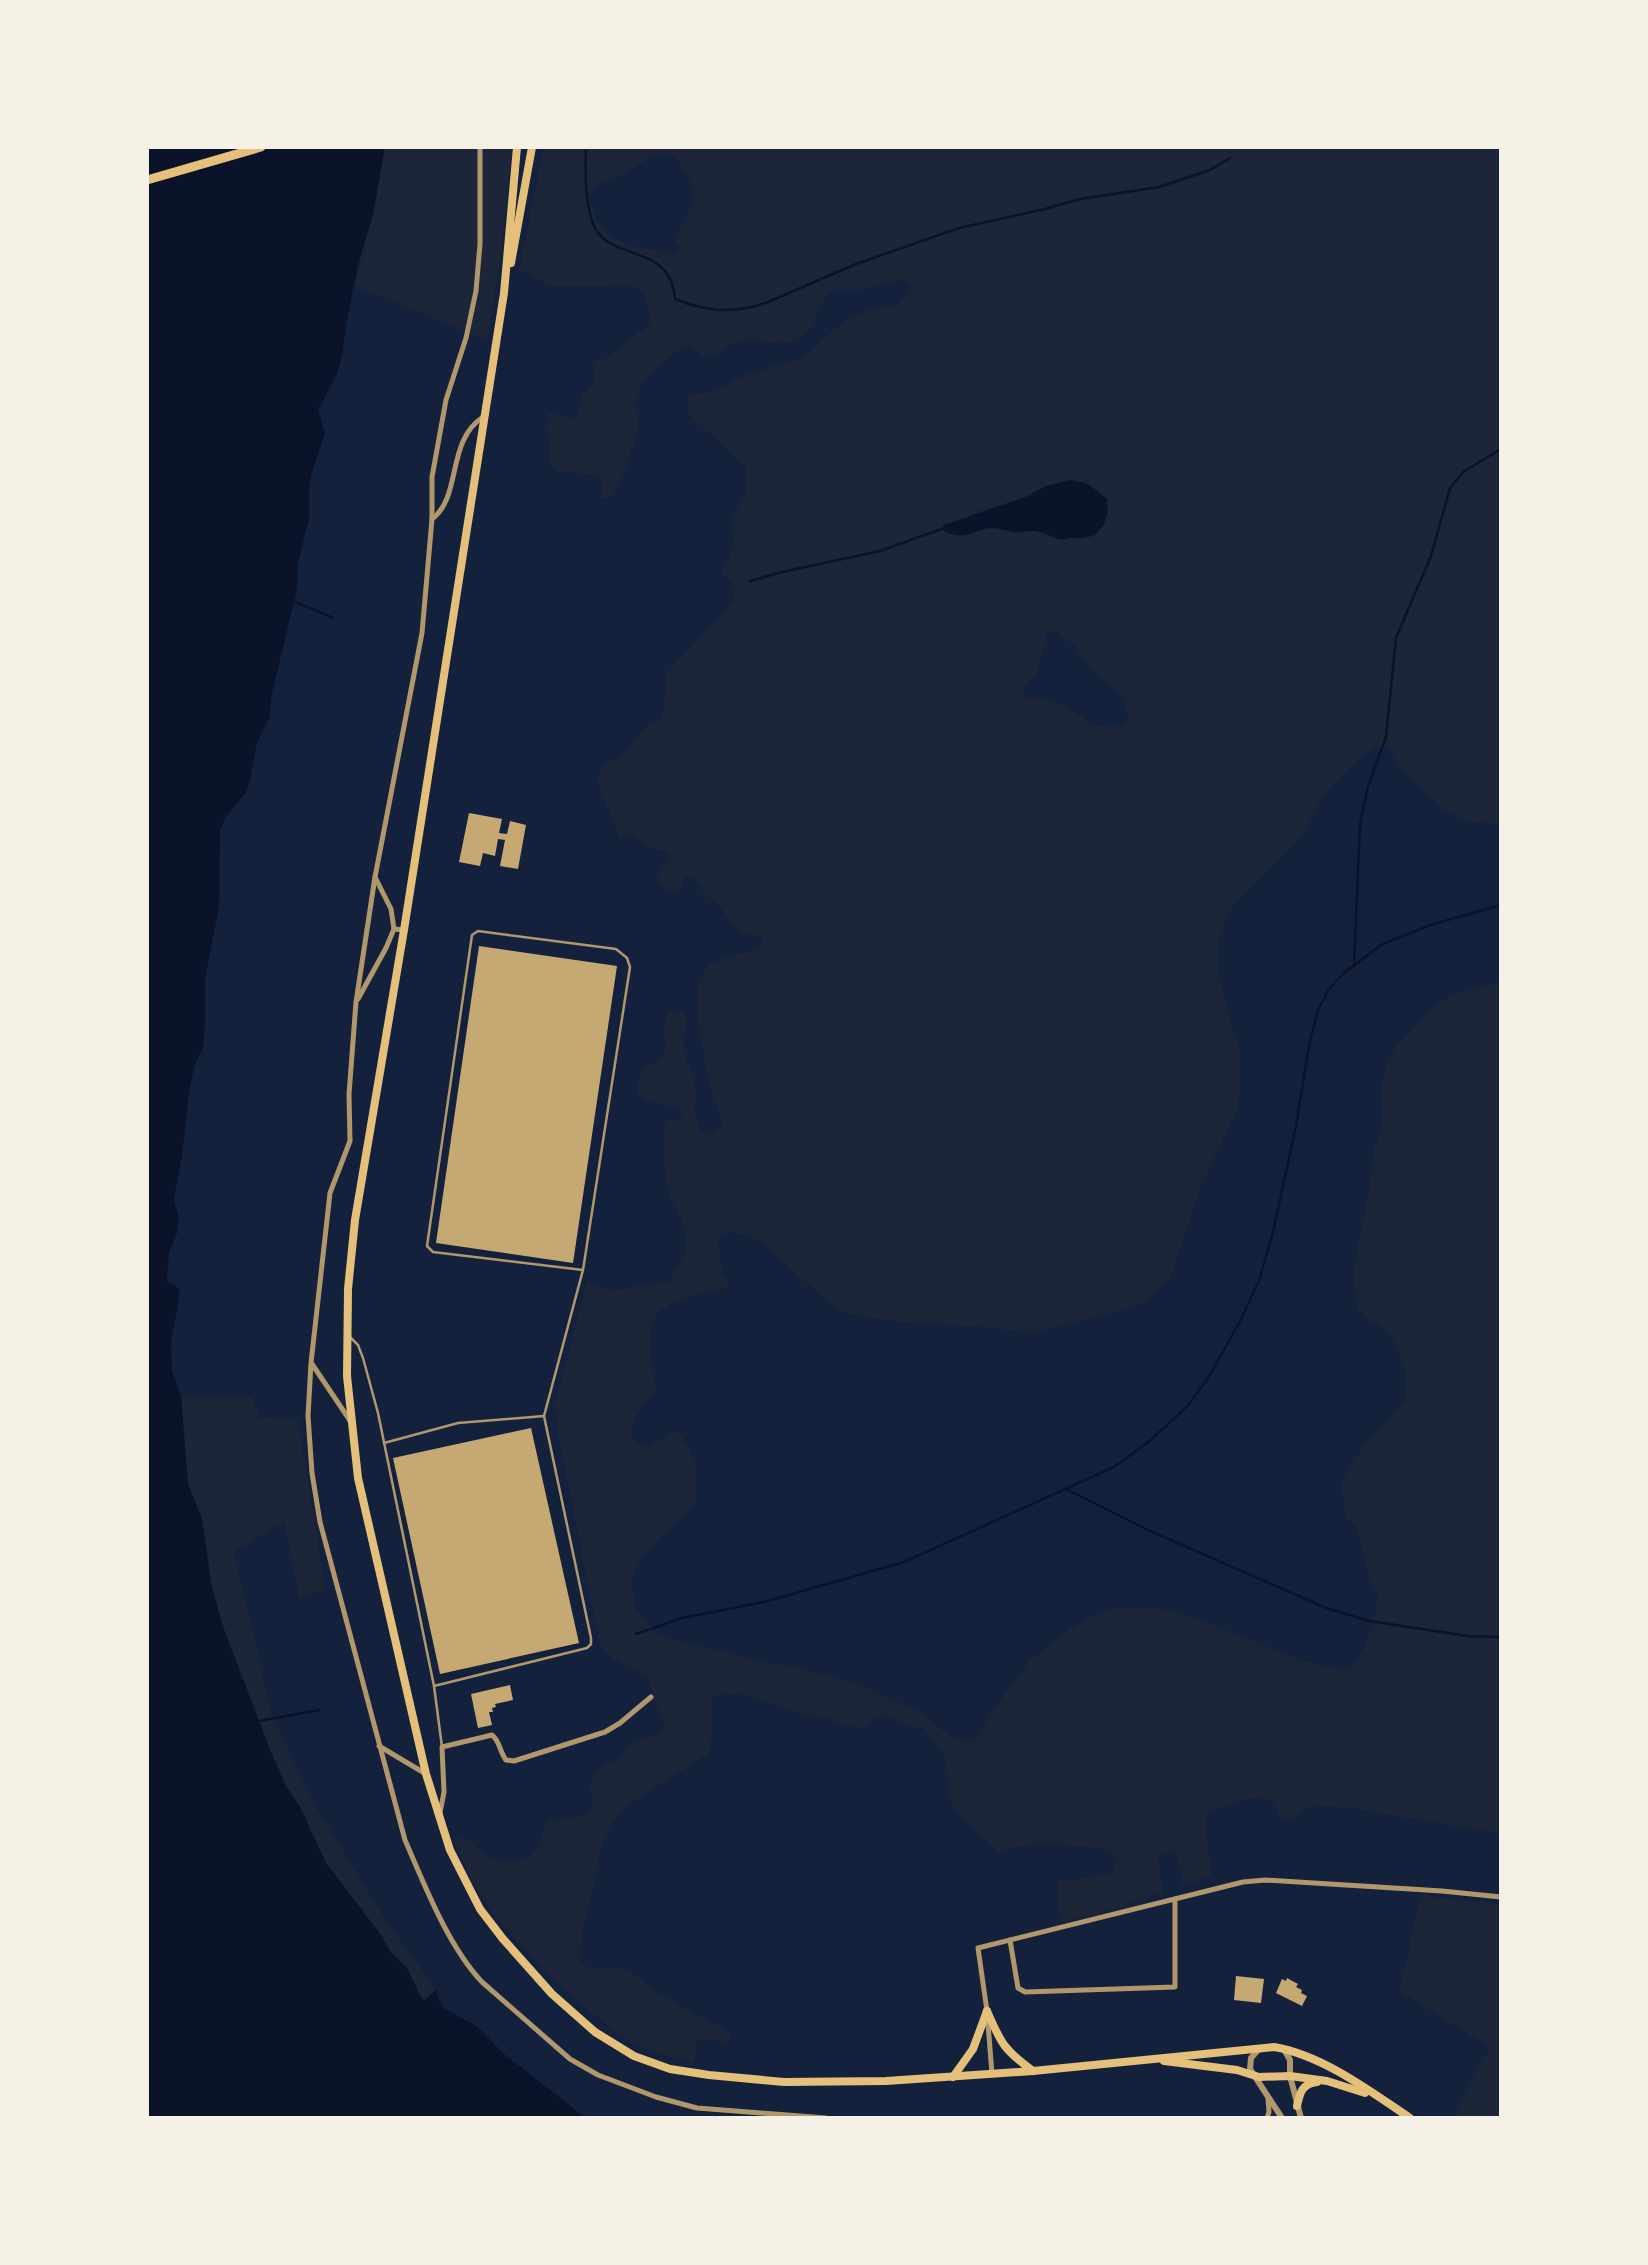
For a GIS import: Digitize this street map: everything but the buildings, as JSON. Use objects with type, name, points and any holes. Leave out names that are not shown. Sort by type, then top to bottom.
[{"type":"highway","points":[[147,180],[261,147]]},
{"type":"main road","points":[[504,293],[517,147]]},
{"type":"main road","points":[[532,147],[504,293],[399,930],[355,1220],[348,1289],[346,1335],[351,1422],[358,1478],[426,1774],[450,1850],[480,1909],[552,1994],[595,2032],[634,2056],[670,2069],[784,2082],[886,2081],[1033,2071],[1274,2047],[1284,2048],[1330,2067],[1410,2118]]},
{"type":"main road","points":[[953,2077],[973,2049],[987,2011]]},
{"type":"main road","points":[[987,2011],[1002,2046],[1033,2071]]},
{"type":"main road","points":[[1148,2060],[1213,2066],[1255,2076],[1290,2076],[1326,2081],[1378,2096]]},
{"type":"main road","points":[[1297,2106],[1303,2086],[1326,2081]]},
{"type":"street","points":[[480,147],[480,244],[476,290],[466,338],[446,400],[432,477],[432,519],[422,633],[375,877],[356,1002],[349,1094],[350,1141],[330,1193],[311,1363],[308,1416],[312,1473],[320,1522],[405,1840],[469,1968],[570,2059],[598,2075],[656,2097],[698,2108],[826,2118]]},
{"type":"street","points":[[432,519],[438,515],[444,504],[463,437],[473,424],[483,417]]},
{"type":"street","points":[[356,1002],[399,930],[375,877]]},
{"type":"street","points":[[311,1363],[351,1422]]},
{"type":"street","points":[[439,1817],[444,1791],[442,1747],[492,1735],[506,1760],[514,1761],[605,1732],[651,1697]]},
{"type":"street","points":[[379,1746],[426,1774]]},
{"type":"street","points":[[992,2074],[978,1948],[1220,1886],[1265,1880],[1501,1897]]},
{"type":"street","points":[[1010,1940],[1018,1988],[1025,1992],[1175,1987],[1175,1899]]},
{"type":"street","points":[[1260,2048],[1251,2058],[1250,2069],[1282,2118]]},
{"type":"street","points":[[1284,2048],[1290,2060],[1290,2076],[1301,2118]]},
{"type":"street","points":[[1267,2118],[1268,2095]]},
{"type":"lane","points":[[434,1686],[581,1651],[591,1644],[544,1416],[583,1270],[630,967],[623,953],[616,949],[478,930],[472,936],[427,1246],[433,1252],[583,1270]]},
{"type":"lane","points":[[346,1335],[354,1339],[363,1358],[378,1413],[434,1686],[442,1747]]},
{"type":"lane","points":[[384,1443],[458,1423],[544,1416]]},
{"type":"shaded area","points":[[147,147],[385,147],[373,215],[359,261],[346,324],[343,351],[337,374],[318,410],[325,433],[311,475],[309,519],[298,563],[297,589],[272,694],[269,718],[257,743],[245,793],[220,830],[219,907],[205,978],[203,1048],[195,1064],[189,1092],[174,1200],[179,1219],[169,1253],[167,1281],[180,1292],[171,1343],[172,1371],[181,1396],[188,1484],[202,1518],[211,1583],[222,1624],[270,1750],[326,1863],[381,1935],[390,1951],[407,1968],[422,1999],[425,2000],[436,1990],[445,2009],[478,2027],[504,2054],[586,2118],[147,2118]]},
{"type":"shaded area","points":[[385,147],[512,147],[500,262],[486,340],[355,286]]},
{"type":"shaded area","points":[[544,147],[1501,147],[1501,825],[1468,821],[1443,809],[1403,772],[1392,751],[1386,747],[1378,747],[1362,756],[1324,794],[1301,838],[1236,902],[1224,923],[1219,939],[1218,976],[1240,1052],[1238,1107],[1200,1188],[1170,1278],[1143,1304],[1036,1333],[900,1322],[848,1314],[829,1303],[764,1244],[746,1235],[730,1232],[723,1234],[718,1239],[722,1274],[729,1283],[727,1288],[679,1300],[664,1308],[652,1325],[650,1347],[657,1392],[638,1413],[632,1431],[639,1444],[650,1447],[674,1430],[680,1434],[697,1472],[696,1498],[684,1516],[640,1559],[633,1573],[632,1588],[636,1610],[656,1632],[690,1645],[723,1650],[770,1664],[787,1665],[852,1681],[924,1714],[949,1736],[961,1740],[970,1741],[978,1737],[992,1712],[1028,1663],[1060,1635],[1096,1614],[1119,1608],[1166,1609],[1301,1660],[1350,1671],[1373,1625],[1378,1595],[1371,1581],[1358,1529],[1347,1518],[1344,1509],[1342,1484],[1364,1443],[1404,1402],[1406,1387],[1406,1371],[1394,1342],[1382,1327],[1358,1309],[1354,1282],[1375,1145],[1383,1126],[1382,1084],[1387,1064],[1396,1046],[1437,1004],[1452,994],[1501,981],[1501,1834],[1357,1809],[1317,1805],[1285,1820],[1279,1816],[1274,1800],[1252,1798],[1208,1811],[1206,1828],[1211,1876],[1183,1886],[1177,1852],[1158,1853],[1162,1893],[1093,1916],[1060,1922],[1057,1880],[1114,1873],[1116,1858],[1111,1850],[1040,1844],[999,1852],[959,1816],[948,1798],[945,1758],[924,1728],[911,1727],[885,1714],[873,1719],[865,1729],[843,1725],[827,1717],[806,1716],[750,1696],[728,1694],[712,1698],[713,1732],[708,1754],[623,1809],[613,1822],[603,1841],[579,1950],[580,1960],[586,1967],[628,1969],[655,1992],[728,2031],[731,2038],[726,2044],[712,2039],[697,2040],[694,2063],[654,2053],[617,2034],[564,1989],[531,1956],[491,1911],[473,1883],[453,1840],[465,1838],[482,1853],[496,1859],[528,1857],[541,1844],[547,1820],[574,1818],[589,1811],[592,1803],[591,1782],[597,1770],[621,1756],[630,1743],[657,1734],[665,1728],[655,1703],[649,1676],[616,1660],[600,1644],[559,1438],[555,1403],[587,1283],[616,1291],[667,1282],[686,1250],[685,1233],[667,1187],[664,1157],[665,1127],[669,1120],[683,1118],[683,1111],[642,1097],[637,1093],[638,1078],[644,1069],[664,1056],[664,1027],[670,1012],[684,1014],[684,1047],[695,1084],[695,1115],[698,1127],[702,1132],[711,1133],[722,1127],[710,1086],[701,1039],[699,989],[702,976],[712,964],[731,956],[758,950],[763,944],[761,937],[740,932],[720,907],[704,893],[692,875],[685,878],[679,892],[671,892],[663,887],[656,878],[668,861],[669,851],[651,848],[640,839],[629,835],[620,839],[598,784],[605,763],[621,756],[646,726],[662,718],[667,673],[731,604],[734,596],[731,582],[721,572],[732,548],[731,522],[742,503],[747,475],[745,467],[686,411],[689,393],[715,390],[739,377],[804,357],[844,321],[876,307],[896,307],[910,287],[907,282],[891,281],[865,289],[841,289],[832,292],[821,305],[808,332],[788,342],[738,341],[705,357],[689,345],[684,345],[643,383],[636,397],[635,406],[639,419],[636,438],[623,474],[610,498],[601,498],[598,475],[558,472],[551,465],[548,413],[577,418],[582,395],[592,386],[595,363],[605,359],[649,325],[648,304],[637,287],[550,286],[519,269]],"holes":[[[660,153],[674,156],[692,188],[693,197],[688,214],[674,238],[680,247],[679,251],[673,254],[626,244],[610,236],[599,223],[588,200],[600,184],[618,178]],[[1088,484],[1107,499],[1096,535],[1063,540],[1038,531],[1014,532],[991,528],[972,514],[1026,497],[1046,486]],[[1048,631],[1057,632],[1076,647],[1098,676],[1125,699],[1129,718],[1122,726],[1105,727],[1090,723],[1068,707],[1044,699],[1029,698],[1022,691],[1038,671]]]},
{"type":"shaded area","points":[[1071,480],[1088,484],[1107,499],[1105,522],[1102,528],[1091,536],[1062,539],[1035,531],[1013,532],[992,528],[960,535],[945,532],[943,528],[944,525],[1026,497],[1046,486]]},
{"type":"shaded area","points":[[181,1396],[253,1397],[259,1418],[298,1419],[325,1590],[299,1598],[285,1522],[234,1551],[272,1715],[315,1805],[383,1916],[436,1990],[424,2000],[415,1988],[407,1968],[390,1951],[381,1935],[326,1863],[270,1750],[222,1624],[211,1583],[202,1518],[188,1484]]},
{"type":"shaded area","points":[[1421,1895],[1501,1905],[1501,2118],[1453,2118],[1490,2047],[1399,1991]]},
{"type":"waterway","points":[[586,147],[589,210],[595,228],[603,239],[653,261],[663,269],[671,281],[675,299],[698,307],[721,310],[768,302],[856,264],[959,228],[1080,199],[1159,187],[1210,170],[1230,158]]},
{"type":"waterway","points":[[1354,966],[1360,824],[1368,786],[1386,737],[1396,638],[1431,556],[1450,488],[1463,472],[1501,449]]},
{"type":"waterway","points":[[750,581],[880,551],[947,527]]},
{"type":"waterway","points":[[291,600],[333,618]]},
{"type":"waterway","points":[[636,1634],[682,1618],[764,1602],[904,1562],[1114,1467],[1147,1443],[1186,1408],[1210,1375],[1259,1281],[1273,1232],[1296,1126],[1310,1041],[1318,1010],[1329,989],[1345,972],[1381,945],[1430,925],[1501,905]]},
{"type":"waterway","points":[[1068,1490],[1148,1530],[1326,1608],[1370,1621],[1468,1636],[1501,1637]]},
{"type":"waterway","points":[[258,1721],[320,1710]]}]
